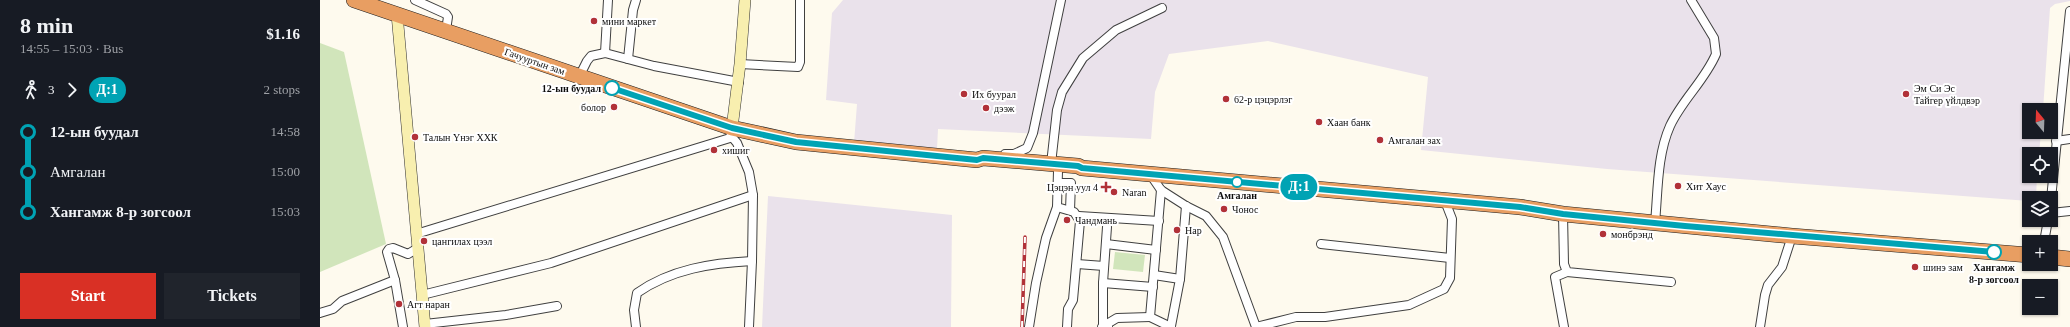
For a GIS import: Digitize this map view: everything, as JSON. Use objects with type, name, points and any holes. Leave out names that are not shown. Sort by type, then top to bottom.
[{"type":"highway","name":"Гачууртын зам","points":[[354,0],[446,30],[580,77],[732,133],[796,142],[983,158],[1056,173],[1078,166],[1082,168],[1520,207],[1563,214],[1792,236],[2022,254]]},
{"type":"highway","points":[[2058,258],[2070,259]]},
{"type":"main road","points":[[732,133],[739,82],[745,0]]},
{"type":"main road","points":[[397,14],[425,326]]},
{"type":"street","points":[[415,0],[446,14],[448,17],[446,30]]},
{"type":"street","points":[[605,53],[608,0]]},
{"type":"street","points":[[628,59],[633,10],[636,0]]},
{"type":"street","points":[[740,64],[795,69],[798,67],[800,62],[800,0]]},
{"type":"street","points":[[977,158],[1014,154],[1027,148],[1033,133],[1060,0]]},
{"type":"street","points":[[1654,223],[1665,141],[1670,125],[1716,54],[1714,38],[1691,0]]},
{"type":"street","points":[[1029,327],[1036,283],[1046,238],[1057,207],[1057,110],[1062,92],[1084,58],[1116,30],[1162,8]]},
{"type":"street","points":[[2052,191],[2056,141],[2066,83],[2070,11]]},
{"type":"street","points":[[580,77],[586,61],[591,56],[605,53],[739,82]]},
{"type":"street","points":[[416,234],[732,133],[749,172],[753,195],[749,327]]},
{"type":"street","points":[[2056,141],[2070,140]]},
{"type":"street","points":[[1056,173],[1071,184],[1070,210]]},
{"type":"street","points":[[1150,174],[1161,190],[1186,206],[1206,216],[1223,237],[1256,327],[1296,317],[1325,317],[1409,305],[1444,289],[1450,278],[1452,218],[1444,201]]},
{"type":"street","points":[[1150,317],[1161,190]]},
{"type":"street","points":[[422,295],[551,262],[753,195]]},
{"type":"street","points":[[1107,227],[1103,283],[1104,326],[1118,318],[1150,317],[1164,325],[1171,327],[1180,279],[1186,206]]},
{"type":"street","points":[[1057,207],[1070,210],[1078,216],[1158,221]]},
{"type":"street","points":[[2058,212],[2070,211]]},
{"type":"street","points":[[1563,214],[1564,264],[1567,272]]},
{"type":"street","points":[[1067,327],[1068,309],[1073,300],[1077,264],[1080,221],[1078,216]]},
{"type":"street","points":[[1760,327],[1768,285],[1782,267],[1792,236]]},
{"type":"street","points":[[1106,244],[1156,250]]},
{"type":"street","points":[[1321,244],[1450,258]]},
{"type":"street","points":[[403,327],[395,280],[388,258],[388,250],[393,248],[408,254],[418,248]]},
{"type":"street","points":[[636,327],[634,310],[637,293],[651,283],[686,270],[729,262],[752,261]]},
{"type":"street","points":[[1077,264],[1104,266]]},
{"type":"street","points":[[1564,327],[1555,276],[1567,272],[1671,282]]},
{"type":"street","points":[[1154,276],[1180,279]]},
{"type":"street","points":[[320,313],[333,309],[342,302],[395,280]]},
{"type":"street","points":[[1103,283],[1153,287]]},
{"type":"street","points":[[425,326],[506,315],[557,306]]},
{"type":"shaded area","points":[[843,0],[2070,0],[2055,4],[2050,8],[2043,103],[2022,103],[2022,139],[2040,139],[2040,147],[2022,147],[2022,183],[2037,183],[2036,191],[2022,191],[2022,200],[1607,169],[1421,150],[1428,77],[1268,41],[1169,54],[1155,92],[1151,139],[938,129],[937,149],[854,143],[857,104],[826,100],[832,13]]},
{"type":"shaded area","points":[[768,196],[952,215],[951,327],[762,327]]},
{"type":"green space","points":[[320,43],[344,52],[386,244],[320,272]]},
{"type":"green space","points":[[1115,252],[1145,255],[1143,272],[1113,269]]},
{"type":"railway","points":[[1022,327],[1025,237]]},
{"type":"bus line","name":"Д:1","points":[[612,88],[732,128],[796,142],[977,160],[983,158],[1078,166],[1088,169],[1520,207],[1563,214],[1792,236],[1994,252]]},
{"type":"place","name":"мини маркет","points":[[594,21]]},
{"type":"place","name":"12-ын буудал","points":[[612,88]]},
{"type":"place","name":"Их буурал","points":[[964,94]]},
{"type":"place","name":"Эм Си Эс Тайгер үйлдвэр","points":[[1906,94]]},
{"type":"place","name":"62-р цэцэрлэг","points":[[1226,99]]},
{"type":"place","name":"болор","points":[[614,107]]},
{"type":"place","name":"дээж","points":[[986,108]]},
{"type":"place","name":"Хаан банк","points":[[1319,122]]},
{"type":"place","name":"Талын Үнэг ХХК","points":[[415,137]]},
{"type":"place","name":"Амгалан зах","points":[[1380,140]]},
{"type":"place","name":"хишиг","points":[[714,150]]},
{"type":"place","name":"Амгалан","points":[[1237,182]]},
{"type":"place","name":"Хит Хаус","points":[[1678,186]]},
{"type":"place","name":"Цэцэн уул 4","points":[[1106,187]]},
{"type":"place","name":"Naran","points":[[1114,192]]},
{"type":"place","name":"Чонос","points":[[1224,209]]},
{"type":"place","name":"Чандмань","points":[[1067,220]]},
{"type":"place","name":"Нар","points":[[1177,230]]},
{"type":"place","name":"монбрэнд","points":[[1603,234]]},
{"type":"place","name":"цангилах цээл","points":[[424,241]]},
{"type":"place","name":"Хангамж 8-р зогсоол","points":[[1994,252]]},
{"type":"place","name":"шинэ зам","points":[[1915,267]]},
{"type":"place","name":"Агт наран","points":[[399,304]]}]
